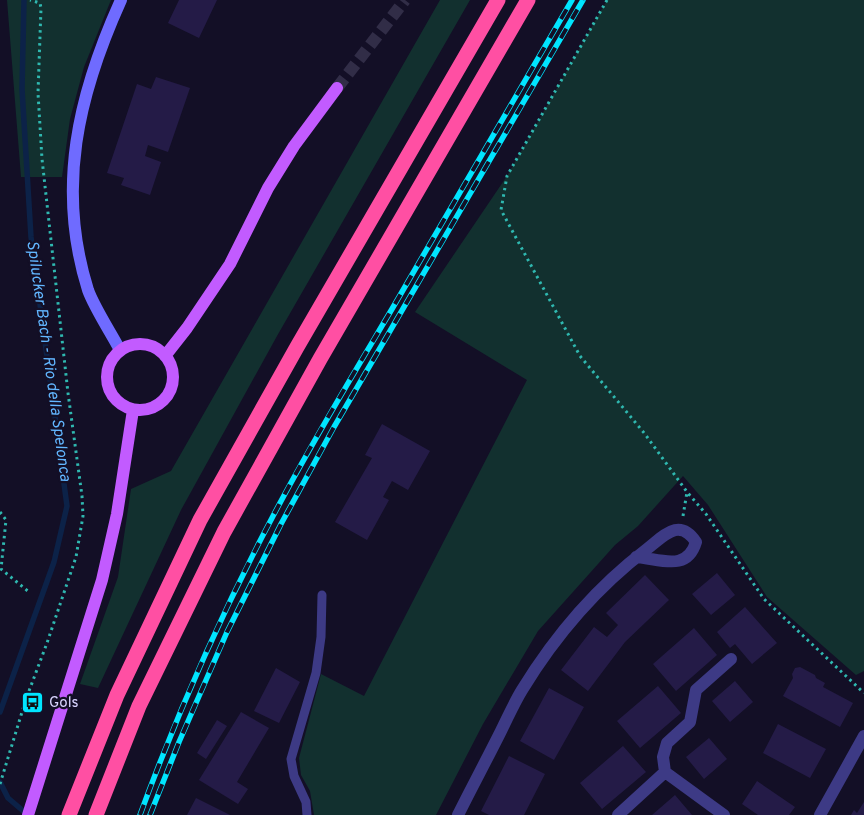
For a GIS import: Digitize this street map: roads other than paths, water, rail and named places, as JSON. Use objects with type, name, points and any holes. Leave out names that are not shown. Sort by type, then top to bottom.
[{"type":"highway","points":[[70,811],[117,695],[200,520],[297,346],[498,0]]},
{"type":"highway","points":[[96,815],[140,706],[224,532],[320,359],[528,0]]},
{"type":"main road","points":[[120,350],[88,292],[77,245],[72,212],[72,182],[78,127],[91,74],[121,0]]},
{"type":"main road","points":[[165,356],[188,328],[230,264],[268,188],[294,146],[337,88]]},
{"type":"main road","points":[[129,345],[149,345],[158,349],[165,356],[171,364],[173,374],[169,394],[162,402],[153,408],[133,410],[118,402],[108,388],[107,372],[109,364],[120,350],[129,345]]},
{"type":"main road","points":[[28,815],[102,580],[117,514],[133,410]]},
{"type":"street","points":[[458,815],[522,691],[564,630],[622,568],[636,557],[670,531],[681,529],[691,534],[696,542],[693,552],[685,560],[677,562],[636,557]]},
{"type":"street","points":[[724,815],[665,772],[663,757],[667,743],[690,722],[696,690],[731,659]]},
{"type":"street","points":[[820,815],[864,736]]},
{"type":"street","points":[[618,815],[665,772]]},
{"type":"lane","points":[[307,815],[306,802],[294,776],[291,759],[316,673],[322,595]]},
{"type":"waterway","name":"Spilucker Bach - Rio della Spelonca","points":[[0,712],[54,562],[67,506],[31,237],[22,89],[24,0]]},
{"type":"waterway","name":"Spilucker Bach - Rio della Spelonca","points":[[0,782],[8,798],[28,815]]},
{"type":"tunnel","points":[[337,88],[405,0]]},
{"type":"railway","points":[[140,815],[169,739],[201,665],[235,591],[272,518],[330,413],[572,0]]},
{"type":"railway","points":[[150,815],[179,742],[227,632],[281,524],[334,427],[583,0]]},
{"type":"place","name":"Gols","points":[[33,703]]}]
